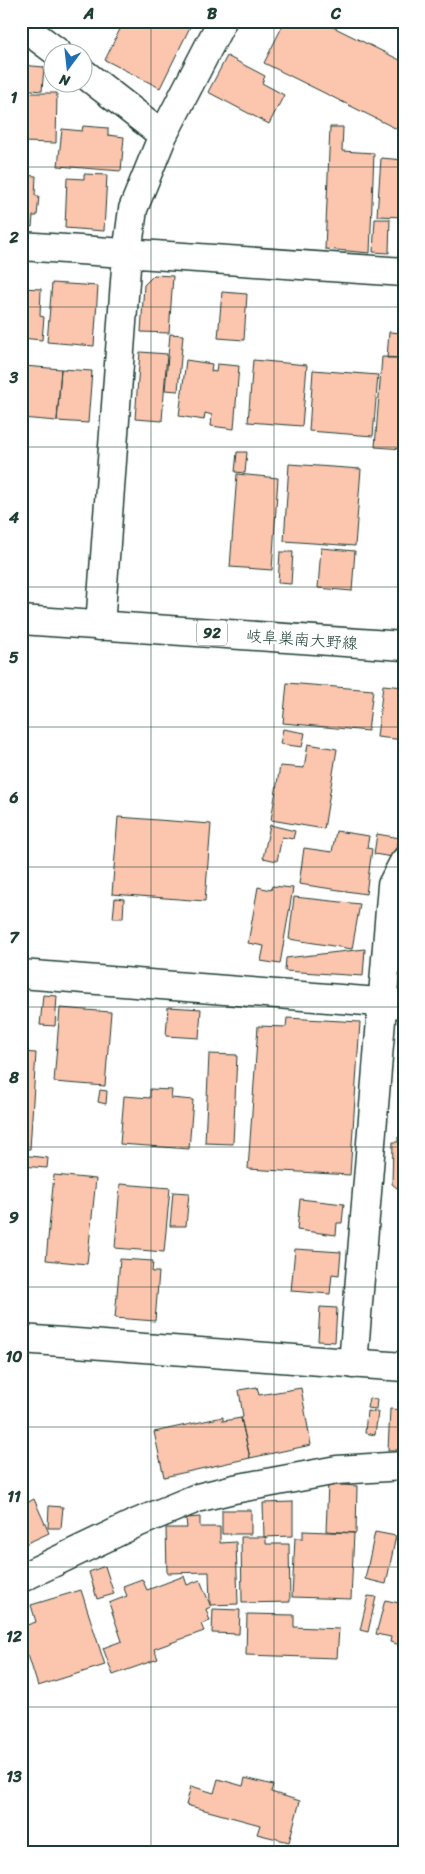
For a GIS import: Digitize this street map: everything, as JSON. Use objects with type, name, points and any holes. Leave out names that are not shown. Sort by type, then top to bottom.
[{"type":"street","points":[[100,626],[127,254],[134,210],[163,134],[222,21]]},
{"type":"street","points":[[21,25],[44,42]]},
{"type":"street","points":[[92,80],[163,134]]},
{"type":"street","points":[[21,246],[404,272]]},
{"type":"street","name":"岐阜巣南大野線","points":[[21,620],[404,646]]},
{"type":"street","points":[[353,1364],[393,1003],[392,885],[404,862]]},
{"type":"street","points":[[21,974],[393,1003]]},
{"type":"street","points":[[21,1339],[404,1367]]},
{"type":"street","points":[[21,1578],[132,1525],[197,1498],[234,1489],[337,1470],[404,1466]]},
{"type":"building","points":[[124,21],[193,21],[160,88],[105,60]]},
{"type":"building","points":[[285,21],[321,21],[404,62],[404,126],[401,131],[264,63]]},
{"type":"building","points":[[227,56],[265,76],[262,83],[284,95],[269,124],[208,92]]},
{"type":"building","points":[[21,65],[42,67],[42,91],[21,89]]},
{"type":"building","points":[[21,93],[57,93],[56,143],[21,142]]},
{"type":"building","points":[[83,126],[108,128],[108,135],[124,137],[121,171],[58,166],[62,129],[82,131]]},
{"type":"building","points":[[330,127],[343,127],[342,151],[374,153],[370,253],[325,249]]},
{"type":"building","points":[[381,158],[404,160],[404,217],[377,216]]},
{"type":"building","points":[[84,174],[107,175],[104,231],[65,228],[67,178],[84,179]]},
{"type":"building","points":[[21,175],[36,176],[35,195],[39,196],[37,216],[33,216],[32,227],[21,226]]},
{"type":"building","points":[[375,219],[390,219],[389,253],[373,252]]},
{"type":"building","points":[[154,275],[173,276],[169,333],[141,332],[144,285]]},
{"type":"building","points":[[52,283],[98,286],[94,346],[47,342]]},
{"type":"building","points":[[21,288],[41,289],[40,316],[44,317],[42,340],[21,338]]},
{"type":"building","points":[[222,292],[247,294],[244,340],[218,338]]},
{"type":"building","points":[[389,332],[404,333],[404,358],[387,358]]},
{"type":"building","points":[[170,334],[183,335],[178,391],[165,390]]},
{"type":"building","points":[[140,352],[167,354],[162,421],[135,419]]},
{"type":"building","points":[[382,357],[404,358],[404,449],[375,447]]},
{"type":"building","points":[[186,360],[212,364],[211,371],[216,372],[217,364],[239,366],[234,429],[211,426],[212,415],[205,413],[204,420],[179,416]]},
{"type":"building","points":[[253,360],[307,365],[302,426],[248,422]]},
{"type":"building","points":[[24,366],[61,369],[57,421],[21,418]]},
{"type":"building","points":[[61,369],[92,371],[88,423],[57,421]]},
{"type":"building","points":[[313,370],[378,375],[373,436],[309,431]]},
{"type":"building","points":[[237,452],[247,452],[245,473],[235,472]]},
{"type":"building","points":[[289,464],[361,469],[355,546],[284,541]]},
{"type":"building","points":[[237,474],[278,478],[272,570],[230,567]]},
{"type":"building","points":[[321,548],[355,551],[352,591],[318,588]]},
{"type":"building","points":[[280,552],[293,552],[291,584],[278,583]]},
{"type":"building","points":[[287,683],[373,690],[368,731],[283,723]]},
{"type":"building","points":[[383,685],[404,687],[404,740],[377,737]]},
{"type":"building","points":[[283,729],[305,733],[302,747],[280,744]]},
{"type":"building","points":[[308,744],[337,749],[324,829],[271,820],[280,766],[304,768]]},
{"type":"building","points":[[118,817],[211,824],[205,901],[112,894]]},
{"type":"building","points":[[270,825],[295,831],[293,839],[282,837],[277,861],[263,858]]},
{"type":"building","points":[[336,831],[369,836],[367,848],[372,849],[366,894],[299,884],[304,848],[332,852]]},
{"type":"building","points":[[377,834],[400,838],[392,857],[374,854]]},
{"type":"building","points":[[272,886],[293,888],[280,964],[261,961],[264,946],[248,943],[258,887],[271,890]]},
{"type":"building","points":[[294,897],[360,904],[352,949],[289,939]]},
{"type":"building","points":[[115,898],[124,899],[123,918],[113,918]]},
{"type":"building","points":[[365,949],[363,976],[285,971],[286,958]]},
{"type":"building","points":[[43,995],[57,996],[55,1026],[40,1025]]},
{"type":"building","points":[[168,1007],[201,1009],[199,1038],[166,1036]]},
{"type":"building","points":[[60,1008],[111,1012],[105,1086],[54,1082]]},
{"type":"building","points":[[287,1018],[360,1022],[350,1175],[248,1169],[258,1026],[286,1027]]},
{"type":"building","points":[[21,1052],[36,1053],[30,1149],[21,1149]]},
{"type":"building","points":[[209,1054],[237,1055],[233,1144],[205,1143]]},
{"type":"building","points":[[150,1089],[172,1090],[171,1098],[193,1100],[189,1149],[120,1144],[124,1096],[150,1098]]},
{"type":"building","points":[[100,1090],[107,1091],[106,1104],[98,1102]]},
{"type":"building","points":[[398,1137],[404,1137],[404,1188],[397,1188],[392,1184],[393,1142],[398,1142]]},
{"type":"building","points":[[21,1155],[48,1158],[47,1168],[21,1166]]},
{"type":"building","points":[[54,1175],[96,1179],[87,1264],[46,1260]]},
{"type":"building","points":[[120,1184],[170,1188],[164,1252],[115,1248]]},
{"type":"building","points":[[173,1192],[189,1193],[186,1226],[170,1226]]},
{"type":"building","points":[[300,1199],[344,1204],[342,1223],[337,1223],[336,1235],[297,1230]]},
{"type":"building","points":[[295,1249],[341,1252],[339,1275],[332,1274],[330,1294],[291,1291]]},
{"type":"building","points":[[120,1259],[153,1261],[152,1272],[159,1272],[155,1321],[115,1318]]},
{"type":"building","points":[[320,1307],[337,1308],[335,1342],[318,1341]]},
{"type":"building","points":[[257,1387],[259,1395],[301,1388],[311,1445],[250,1458],[241,1418],[243,1417],[239,1390]]},
{"type":"building","points":[[369,1398],[377,1399],[376,1409],[367,1408]]},
{"type":"building","points":[[390,1409],[404,1410],[404,1450],[388,1450]]},
{"type":"building","points":[[367,1411],[378,1412],[375,1435],[365,1433]]},
{"type":"building","points":[[223,1417],[223,1421],[241,1418],[250,1458],[164,1477],[154,1432]]},
{"type":"building","points":[[328,1484],[357,1486],[356,1533],[326,1531]]},
{"type":"building","points":[[34,1499],[49,1533],[21,1546],[21,1506]]},
{"type":"building","points":[[293,1502],[293,1536],[264,1537],[263,1503]]},
{"type":"building","points":[[49,1506],[63,1507],[61,1528],[48,1528]]},
{"type":"building","points":[[222,1510],[251,1510],[251,1534],[222,1534]]},
{"type":"building","points":[[200,1517],[200,1527],[220,1527],[220,1543],[236,1542],[238,1604],[210,1605],[209,1572],[167,1573],[166,1528],[187,1528],[186,1518]]},
{"type":"building","points":[[303,1531],[354,1533],[351,1599],[292,1597],[295,1538],[303,1538]]},
{"type":"building","points":[[375,1532],[396,1536],[386,1584],[365,1579]]},
{"type":"building","points":[[241,1537],[266,1537],[266,1544],[289,1544],[290,1602],[242,1603]]},
{"type":"building","points":[[105,1566],[114,1594],[97,1599],[89,1572]]},
{"type":"building","points":[[184,1576],[187,1585],[200,1580],[211,1607],[206,1609],[210,1621],[201,1624],[204,1631],[154,1649],[158,1659],[113,1675],[103,1648],[122,1641],[109,1603],[127,1596],[123,1586],[142,1579],[147,1590]]},
{"type":"building","points":[[81,1590],[105,1665],[38,1686],[21,1633],[21,1627],[36,1622],[31,1605]]},
{"type":"building","points":[[368,1596],[376,1597],[368,1632],[360,1630]]},
{"type":"building","points":[[385,1600],[404,1604],[404,1646],[390,1642],[391,1637],[376,1634]]},
{"type":"building","points":[[213,1609],[240,1610],[239,1634],[212,1633]]},
{"type":"building","points":[[247,1614],[294,1615],[294,1627],[339,1629],[337,1658],[246,1655]]},
{"type":"building","points":[[245,1778],[273,1785],[271,1792],[300,1801],[289,1842],[257,1834],[260,1825],[186,1805],[191,1786],[214,1793],[218,1779],[243,1786]]}]
